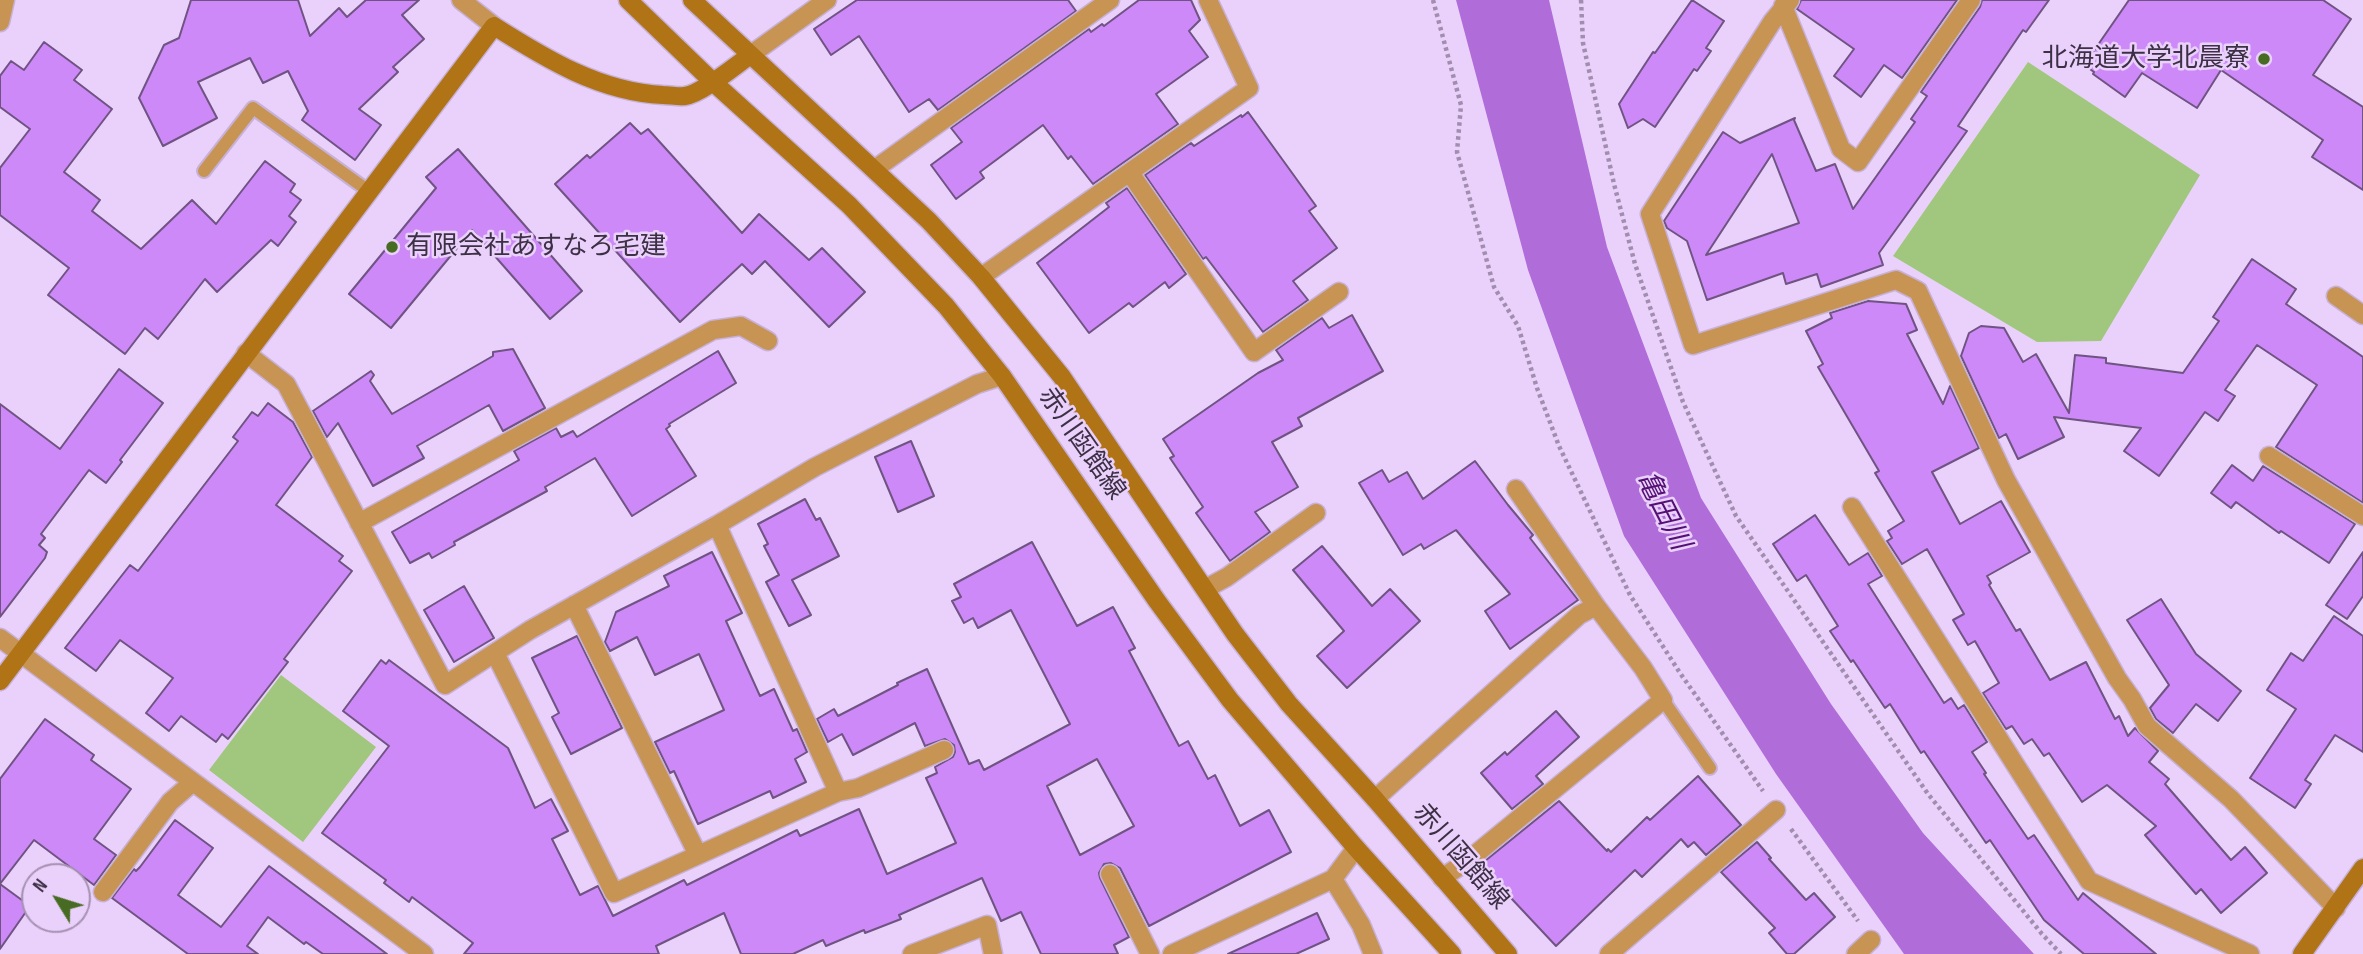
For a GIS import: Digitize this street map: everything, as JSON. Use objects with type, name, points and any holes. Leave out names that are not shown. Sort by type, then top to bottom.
[{"type":"main road","name":"赤川函館線","points":[[628,0],[713,82],[849,205],[946,306],[1002,376],[1157,601],[1230,699],[1356,848],[1452,954]]},
{"type":"main road","name":"赤川函館線","points":[[692,0],[875,169],[929,221],[981,277],[1062,377],[1205,589],[1289,704],[1508,954]]},
{"type":"main road","points":[[0,681],[494,26],[543,57],[593,81],[652,95],[687,96],[713,82],[750,56]]},
{"type":"main road","points":[[2302,954],[2360,880]]},
{"type":"street","points":[[0,22],[5,0]]},
{"type":"street","points":[[461,0],[494,26]]},
{"type":"street","points":[[750,56],[827,0]]},
{"type":"street","points":[[875,169],[1110,0]]},
{"type":"street","points":[[981,277],[1249,88],[1208,0]]},
{"type":"street","points":[[1786,3],[1841,149],[1858,162],[1971,0]]},
{"type":"street","points":[[1786,3],[1650,214],[1693,345],[1896,280],[1918,292],[2006,480],[2147,726],[2231,799],[2336,908]]},
{"type":"street","points":[[1130,173],[1254,352],[1339,292]]},
{"type":"street","points":[[2336,296],[2363,315]]},
{"type":"street","points":[[359,523],[713,330],[741,326],[768,341]]},
{"type":"street","points":[[246,353],[286,384],[445,685],[574,605],[718,525],[815,467],[977,384],[1002,376]]},
{"type":"street","points":[[2269,456],[2363,516]]},
{"type":"street","points":[[1442,878],[1466,862],[1663,700],[1516,489]]},
{"type":"street","points":[[1852,507],[2089,881],[2250,954]]},
{"type":"street","points":[[1205,589],[1227,577],[1316,513]]},
{"type":"street","points":[[718,525],[838,793]]},
{"type":"street","points":[[574,605],[698,855]]},
{"type":"street","points":[[1375,799],[1580,615],[1596,606]]},
{"type":"street","points":[[0,638],[424,954]]},
{"type":"street","points":[[495,653],[614,893],[838,793],[858,788],[944,750]]},
{"type":"street","points":[[103,892],[170,802],[193,782]]},
{"type":"street","points":[[1609,954],[1776,810]]},
{"type":"street","points":[[1172,954],[1333,879],[1356,848]]},
{"type":"street","points":[[1110,874],[1150,954]]},
{"type":"street","points":[[1333,879],[1361,925],[1373,954]]},
{"type":"street","points":[[912,954],[987,925],[993,954]]},
{"type":"street","points":[[1856,954],[1871,940]]},
{"type":"lane","points":[[204,172],[254,107],[370,192]]},
{"type":"lane","points":[[1663,700],[1710,768]]},
{"type":"path","points":[[1433,0],[1461,105],[1457,152],[1486,260],[1494,287],[1518,326],[1559,446],[1630,595],[1680,673],[1871,940]]},
{"type":"path","points":[[1581,0],[1583,43],[1614,184],[1635,264],[1683,402],[1735,516],[1928,794],[2061,954]]},
{"type":"green space","points":[[2028,62],[2200,175],[2101,341],[2037,342],[1893,256]]},
{"type":"green space","points":[[281,675],[376,747],[303,842],[209,770]]},
{"type":"water","name":"亀田川","points":[[1456,0],[1549,0],[1607,247],[1701,498],[1831,704],[1923,833],[2034,954],[1904,954],[1776,774],[1624,536],[1528,270]]},
{"type":"building","points":[[191,0],[298,0],[310,36],[339,8],[347,17],[366,0],[419,0],[402,15],[424,39],[393,67],[398,72],[359,109],[381,125],[355,160],[302,120],[308,111],[288,71],[263,83],[250,58],[198,82],[217,118],[163,146],[139,98],[164,45],[179,38]]},
{"type":"building","points":[[857,0],[1068,0],[1076,11],[938,110],[929,99],[909,112],[859,36],[831,55],[814,29]]},
{"type":"building","points":[[1139,0],[1191,0],[1200,20],[1189,31],[1208,57],[1156,94],[1178,124],[1093,184],[1071,156],[1068,159],[1043,125],[980,172],[984,178],[956,199],[931,165],[962,142],[951,128],[1089,29],[1091,32],[1102,24],[1104,26]]},
{"type":"building","points":[[1692,0],[1724,21],[1706,48],[1711,51],[1697,71],[1694,69],[1655,127],[1643,119],[1628,128],[1619,104]]},
{"type":"building","points":[[1801,0],[1957,0],[1902,78],[1884,65],[1861,97],[1834,76],[1854,49],[1797,9]]},
{"type":"building","points":[[1982,0],[2049,0],[2026,32],[2023,30],[1958,126],[1967,131],[1879,253],[1883,265],[1821,287],[1817,274],[1786,284],[1783,273],[1707,300],[1687,241],[1667,228],[1664,221],[1723,132],[1740,143],[1795,118],[1816,171],[1835,164],[1853,209],[1915,122],[1911,119],[1927,96],[1921,92],[1980,7]],"holes":[[[1772,154],[1799,223],[1706,255]]]},
{"type":"building","name":"北海道大学北晨寮","points":[[2129,0],[2323,0],[2351,19],[2313,75],[2363,107],[2363,190],[2312,157],[2323,140],[2221,70],[2197,108],[2142,73],[2125,97],[2093,74],[2094,72],[2084,65]]},
{"type":"building","points":[[44,42],[82,70],[74,80],[112,109],[64,172],[100,200],[92,211],[141,249],[192,200],[216,224],[265,161],[295,184],[290,192],[301,200],[289,216],[296,222],[278,246],[271,240],[217,292],[205,279],[158,339],[145,328],[125,354],[48,295],[69,268],[0,215],[0,168],[30,129],[0,107],[0,76],[11,61],[24,70]]},
{"type":"building","points":[[1248,112],[1316,206],[1309,211],[1337,248],[1293,281],[1308,300],[1263,332],[1206,257],[1203,259],[1145,175],[1191,143],[1194,146]]},
{"type":"building","points":[[630,123],[641,134],[648,129],[742,233],[759,214],[809,260],[822,248],[865,292],[829,327],[765,261],[752,274],[742,264],[680,322],[555,184],[587,155],[590,158]]},
{"type":"building","points":[[458,149],[582,291],[550,319],[472,230],[391,328],[349,294],[436,188],[426,177]]},
{"type":"building","points":[[1127,188],[1186,274],[1169,288],[1165,282],[1133,307],[1129,303],[1089,333],[1037,263],[1109,207],[1106,203]]},
{"type":"building","points":[[2252,259],[2296,289],[2286,304],[2363,357],[2363,503],[2276,447],[2317,385],[2257,345],[2225,390],[2235,396],[2218,421],[2205,412],[2159,476],[2124,451],[2141,428],[2054,417],[2064,437],[2018,459],[2006,434],[1999,438],[1961,356],[1969,333],[1981,326],[2004,328],[2023,362],[2036,354],[2069,413],[2075,355],[2106,358],[2106,363],[2183,373],[2219,321],[2213,317]]},
{"type":"building","points":[[1868,301],[1906,304],[1917,330],[1907,334],[1943,404],[1950,386],[1979,448],[1932,472],[1960,524],[2001,501],[2030,552],[1987,576],[1991,583],[1989,585],[2016,631],[2020,629],[2050,680],[2086,662],[2115,719],[2119,716],[2128,736],[2135,728],[2158,751],[2149,762],[2169,779],[2165,784],[2231,860],[2245,847],[2267,873],[2221,913],[2201,889],[2196,894],[2145,835],[2156,826],[2107,785],[2082,802],[2049,753],[2044,756],[2032,739],[2024,744],[2012,726],[2006,729],[1983,693],[1999,683],[1975,641],[1968,645],[1953,620],[1964,614],[1927,549],[1902,564],[1887,541],[1892,538],[1888,531],[1904,521],[1875,473],[1879,471],[1818,367],[1823,364],[1806,331],[1832,318],[1830,313]]},
{"type":"building","points":[[1352,315],[1383,371],[1298,418],[1302,426],[1272,442],[1298,487],[1255,512],[1270,532],[1230,561],[1196,513],[1203,507],[1170,458],[1174,456],[1163,439],[1258,373],[1283,360],[1276,350],[1322,318],[1329,328]]},
{"type":"building","points":[[513,349],[545,408],[503,431],[489,405],[417,446],[424,458],[373,486],[338,423],[327,437],[313,411],[371,371],[374,375],[370,381],[392,414],[493,356],[493,352]]},
{"type":"building","points":[[718,351],[736,383],[669,424],[666,429],[696,476],[632,516],[595,458],[545,487],[547,491],[454,542],[455,545],[432,558],[429,553],[410,563],[392,532],[519,460],[514,451],[556,428],[561,437],[573,431],[577,437]]},
{"type":"building","points":[[119,369],[163,403],[106,483],[89,470],[41,534],[45,538],[39,545],[47,552],[45,558],[0,617],[0,404],[60,449]]},
{"type":"building","points":[[268,403],[293,422],[312,457],[276,505],[343,556],[339,561],[352,571],[284,659],[288,662],[228,739],[222,734],[216,742],[181,716],[169,731],[146,713],[173,678],[120,640],[96,671],[65,648],[130,565],[138,571],[238,441],[233,437],[252,412],[258,416]]},
{"type":"building","points":[[911,441],[934,496],[898,512],[875,457]]},
{"type":"building","points":[[1475,461],[1533,535],[1530,538],[1578,600],[1510,649],[1485,611],[1510,594],[1456,530],[1424,549],[1421,544],[1403,555],[1359,483],[1382,470],[1389,482],[1407,472],[1423,499]]},
{"type":"building","points":[[2232,465],[2253,481],[2263,466],[2355,524],[2329,563],[2281,531],[2279,533],[2236,502],[2231,508],[2211,493]]},
{"type":"building","points":[[805,499],[816,520],[820,518],[839,556],[792,580],[811,615],[789,626],[766,582],[779,575],[764,546],[768,544],[758,524]]},
{"type":"building","points":[[1815,515],[1849,565],[1868,553],[1882,576],[1868,584],[1944,703],[1951,698],[1958,709],[1964,705],[1987,742],[1972,752],[2028,839],[2034,835],[2078,900],[2083,893],[2156,954],[2084,954],[2044,920],[1990,840],[1986,843],[1924,751],[1921,753],[1890,704],[1885,708],[1853,660],[1851,662],[1830,631],[1838,626],[1806,575],[1797,581],[1773,544]]},
{"type":"building","points":[[1032,542],[1077,626],[1113,607],[1135,648],[1129,651],[1179,746],[1188,741],[1208,779],[1215,775],[1240,826],[1269,810],[1291,852],[1149,926],[1120,868],[1111,863],[1104,864],[1099,873],[1100,878],[1129,937],[1114,945],[1118,954],[1041,954],[1021,912],[1001,921],[982,878],[899,915],[901,919],[865,933],[864,930],[826,946],[823,940],[793,954],[741,954],[724,913],[656,946],[659,954],[464,954],[473,943],[412,897],[409,902],[384,883],[386,880],[322,833],[389,746],[343,711],[381,660],[386,664],[389,660],[508,748],[535,808],[551,799],[568,831],[552,839],[580,895],[598,886],[613,916],[684,880],[687,885],[797,830],[800,836],[859,809],[887,874],[956,843],[926,778],[937,773],[935,767],[953,757],[954,745],[945,739],[925,746],[915,723],[853,755],[842,734],[828,742],[817,719],[834,709],[838,716],[927,669],[969,764],[979,760],[984,770],[1070,724],[1011,610],[978,628],[973,618],[964,623],[952,601],[961,597],[954,584]],"holes":[[[1097,759],[1134,826],[1080,855],[1047,786]]]},
{"type":"building","points":[[1322,546],[1372,606],[1390,589],[1420,621],[1347,688],[1317,656],[1344,631],[1293,570]]},
{"type":"building","points":[[712,552],[742,613],[726,621],[760,696],[774,689],[793,731],[797,729],[807,752],[795,759],[806,782],[773,798],[770,791],[698,824],[674,771],[670,773],[655,742],[724,710],[699,654],[655,675],[637,637],[610,651],[605,642],[616,612],[669,586],[664,576]]},
{"type":"building","points":[[2363,552],[2363,596],[2347,619],[2326,605]]},
{"type":"building","points":[[464,586],[494,638],[454,662],[424,610]]},
{"type":"building","points":[[2161,599],[2196,654],[2241,691],[2218,721],[2196,704],[2173,733],[2156,719],[2150,708],[2169,685],[2127,620]]},
{"type":"building","points":[[2334,616],[2363,636],[2363,752],[2335,735],[2305,780],[2311,784],[2295,808],[2250,778],[2296,709],[2267,690],[2291,653],[2303,661]]},
{"type":"building","points":[[577,636],[622,728],[571,754],[552,717],[559,713],[532,658]]},
{"type":"building","points":[[1556,711],[1579,737],[1536,776],[1543,784],[1512,809],[1481,773],[1505,752],[1507,755]]},
{"type":"building","points":[[45,719],[94,755],[91,760],[131,789],[94,839],[116,855],[94,885],[91,883],[91,863],[65,863],[34,840],[0,884],[0,779]]},
{"type":"building","points":[[1698,776],[1741,825],[1706,855],[1694,842],[1688,847],[1681,839],[1642,877],[1635,870],[1556,946],[1480,865],[1559,801],[1611,852],[1647,817],[1650,820]]},
{"type":"building","points":[[175,820],[213,848],[178,895],[221,927],[269,866],[387,954],[323,954],[306,942],[304,944],[268,917],[247,946],[258,954],[188,954],[112,898],[134,869],[136,871],[140,867]]},
{"type":"building","points":[[1757,842],[1806,900],[1814,893],[1835,917],[1794,954],[1787,954],[1769,933],[1775,928],[1721,872]]},
{"type":"building","points":[[0,884],[21,899],[21,919],[0,949]]},
{"type":"building","points":[[1317,913],[1329,939],[1296,954],[1228,954]]},
{"type":"place","name":"北海道大学北晨寮","points":[[2264,59]]},
{"type":"place","name":"有限会社あすなろ宅建","points":[[392,247]]}]
